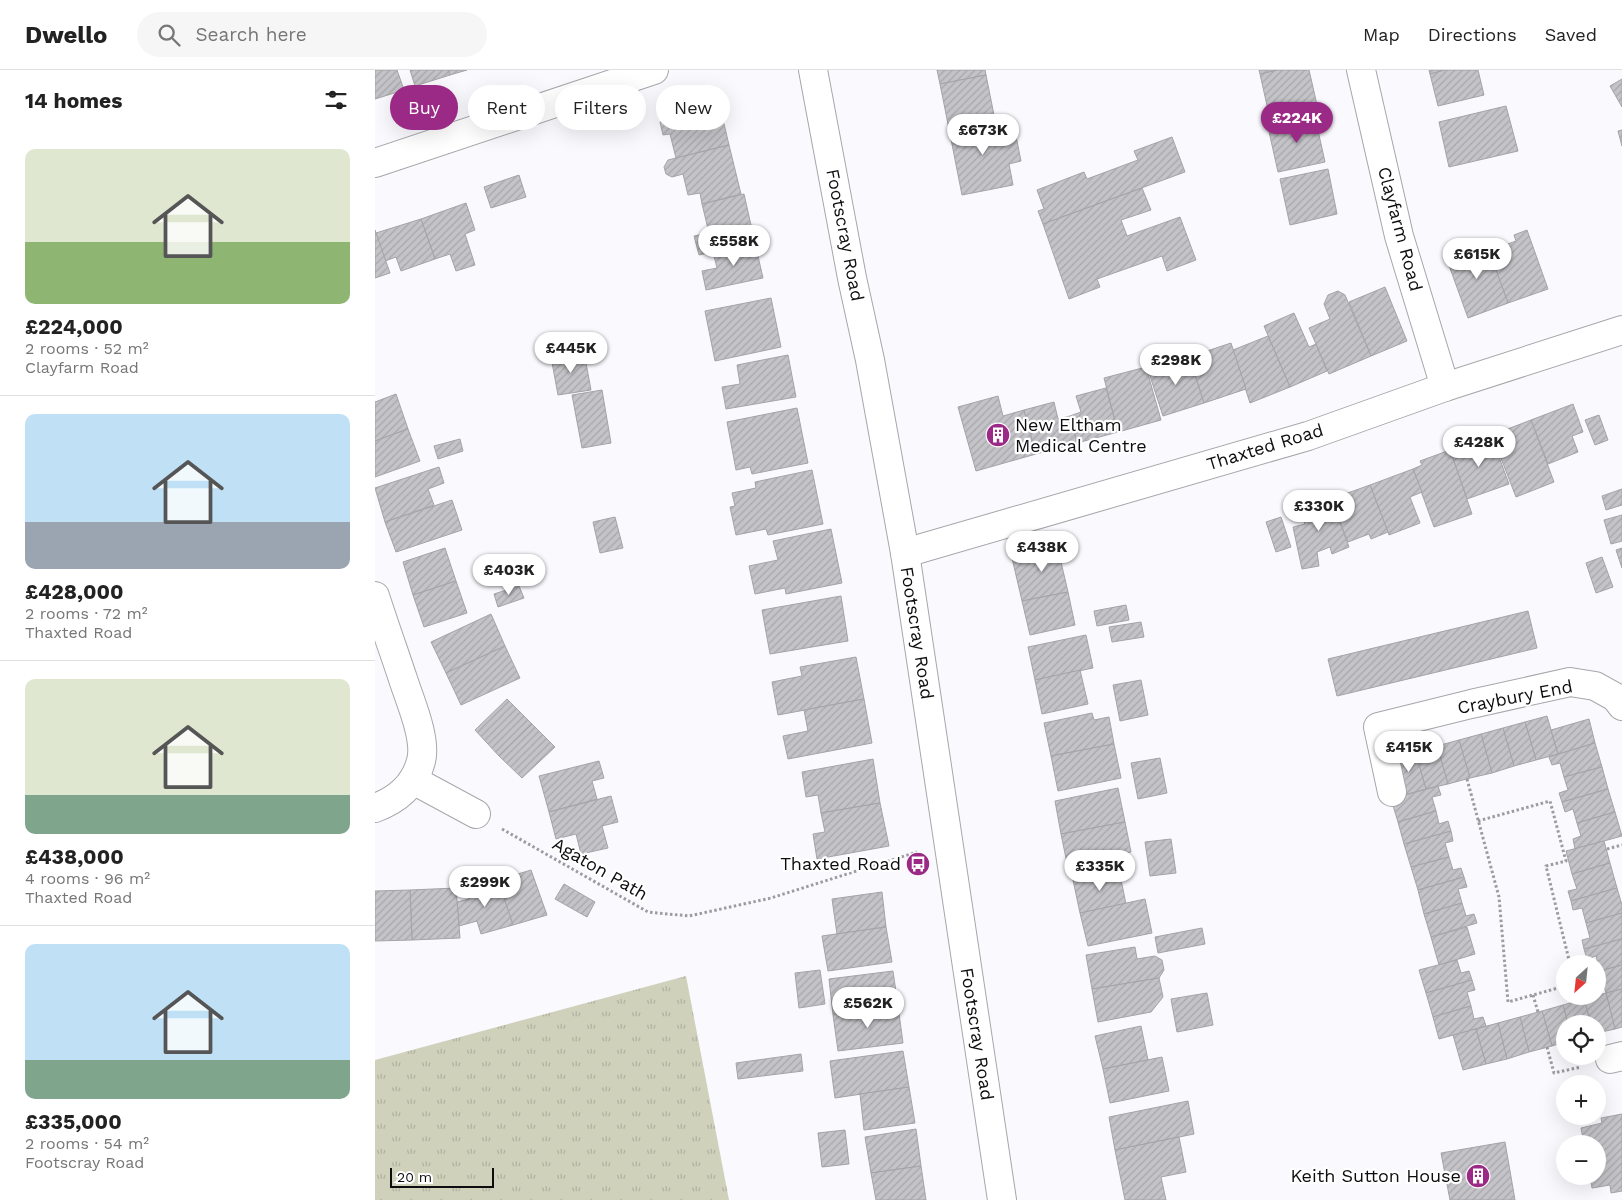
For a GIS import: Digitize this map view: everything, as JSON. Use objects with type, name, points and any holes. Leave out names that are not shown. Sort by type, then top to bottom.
[{"type":"street","points":[[375,163],[654,70]]},
{"type":"street","name":"Footscray Road","points":[[813,70],[852,278],[870,360],[905,553],[1002,1200]]},
{"type":"street","name":"Clayfarm Road","points":[[1361,70],[1399,236],[1445,387]]},
{"type":"street","name":"Thaxted Road","points":[[905,553],[1308,436],[1445,387],[1622,330]]},
{"type":"street","points":[[375,596],[421,733],[421,760],[413,780],[401,794],[384,805],[375,808]]},
{"type":"street","name":"Craybury End","points":[[1392,792],[1378,727],[1570,682],[1595,686],[1615,697],[1622,706]]},
{"type":"street","points":[[413,780],[476,814]]},
{"type":"path","points":[[1467,779],[1499,897],[1509,1002],[1556,989]]},
{"type":"path","points":[[1479,821],[1549,801],[1567,860],[1546,866],[1568,955]]},
{"type":"path","name":"Agaton Path","points":[[476,814],[648,912],[689,916],[771,898],[904,855],[949,845]]},
{"type":"path","points":[[1607,849],[1622,845]]},
{"type":"path","points":[[1533,995],[1538,1012]]},
{"type":"path","points":[[1547,1047],[1554,1073],[1616,1058]]},
{"type":"green space","points":[[686,976],[729,1200],[375,1200],[375,1060]]},
{"type":"building","points":[[375,70],[397,70],[402,85],[390,85],[390,94],[375,99]]},
{"type":"building","points":[[410,70],[448,70],[450,75],[418,85],[415,85]]},
{"type":"building","points":[[448,70],[467,70],[450,75]]},
{"type":"building","points":[[937,70],[985,70],[986,75],[940,84]]},
{"type":"building","points":[[1259,70],[1278,70],[1260,74]]},
{"type":"building","points":[[1278,70],[1309,70],[1318,109],[1270,119],[1260,74]]},
{"type":"building","points":[[1429,70],[1445,70],[1430,74]]},
{"type":"building","points":[[1445,70],[1478,70],[1484,95],[1438,106],[1430,74]]},
{"type":"building","points":[[986,75],[994,115],[948,124],[940,84]]},
{"type":"building","points":[[1622,79],[1622,107],[1610,86]]},
{"type":"building","points":[[1506,106],[1518,151],[1449,167],[1439,122]]},
{"type":"building","points":[[1315,117],[1325,162],[1278,172],[1268,127]]},
{"type":"building","points":[[976,118],[978,129],[999,125],[1000,134],[1015,131],[1021,161],[1009,164],[1013,185],[962,195],[948,124]]},
{"type":"building","points":[[662,130],[725,130],[729,145],[676,158],[670,134],[663,135]]},
{"type":"building","points":[[1622,130],[1622,146],[1618,131]]},
{"type":"building","points":[[1172,137],[1185,172],[1043,224],[1038,211],[1044,209],[1037,190],[1084,172],[1087,179],[1138,160],[1134,151]]},
{"type":"building","points":[[729,145],[741,194],[702,204],[700,193],[688,195],[683,174],[672,177],[666,174],[664,167],[668,160]]},
{"type":"building","points":[[1328,169],[1337,214],[1290,225],[1280,179]]},
{"type":"building","points":[[519,175],[526,197],[491,208],[484,187]]},
{"type":"building","points":[[1142,188],[1151,210],[1121,220],[1127,236],[1180,217],[1196,260],[1167,271],[1162,256],[1097,279],[1100,287],[1069,299],[1043,224]]},
{"type":"building","points":[[744,194],[755,243],[699,255],[694,236],[709,233],[702,204]]},
{"type":"building","points":[[466,203],[475,230],[465,234],[475,265],[456,271],[450,254],[435,259],[421,219]]},
{"type":"building","points":[[421,219],[435,259],[401,271],[396,257],[385,261],[376,233]]},
{"type":"building","points":[[375,230],[390,273],[375,278]]},
{"type":"building","points":[[1527,230],[1548,289],[1508,303],[1489,251],[1516,241],[1514,235]]},
{"type":"building","points":[[755,243],[763,278],[706,290],[702,271],[717,268],[713,252]]},
{"type":"building","points":[[1486,243],[1508,303],[1468,318],[1446,257]]},
{"type":"building","points":[[1385,287],[1407,341],[1371,356],[1349,302]]},
{"type":"building","points":[[1338,291],[1345,295],[1371,356],[1329,374],[1309,328],[1330,319],[1324,304],[1328,295]]},
{"type":"building","points":[[771,298],[781,347],[715,361],[705,311]]},
{"type":"building","points":[[1294,313],[1309,347],[1316,344],[1327,371],[1290,387],[1264,326]]},
{"type":"building","points":[[1268,336],[1290,387],[1250,403],[1233,350]]},
{"type":"building","points":[[1231,343],[1246,389],[1204,403],[1189,357]]},
{"type":"building","points":[[584,352],[591,390],[558,395],[551,357]]},
{"type":"building","points":[[788,355],[796,397],[726,409],[722,387],[740,384],[737,365]]},
{"type":"building","points":[[1189,357],[1204,403],[1163,416],[1148,370]]},
{"type":"building","points":[[1146,367],[1161,420],[1118,432],[1104,378]]},
{"type":"building","points":[[1106,388],[1118,432],[1077,443],[1070,416],[1081,412],[1076,396]]},
{"type":"building","points":[[602,390],[611,443],[582,448],[572,395]]},
{"type":"building","points":[[396,394],[408,429],[375,441],[375,402]]},
{"type":"building","name":"New Eltham Medical Centre","points":[[998,396],[1003,416],[1024,410],[1036,454],[976,471],[958,407]]},
{"type":"building","points":[[1054,402],[1058,419],[1070,416],[1077,443],[1036,454],[1024,410]]},
{"type":"building","points":[[1573,404],[1583,432],[1572,436],[1578,452],[1548,464],[1531,420]]},
{"type":"building","points":[[797,408],[808,463],[752,474],[750,467],[736,470],[727,422]]},
{"type":"building","points":[[1599,415],[1608,440],[1595,445],[1585,420]]},
{"type":"building","points":[[1531,420],[1554,482],[1516,497],[1492,435]]},
{"type":"building","points":[[408,429],[420,461],[375,477],[375,441]]},
{"type":"building","points":[[1492,438],[1509,484],[1467,499],[1450,450],[1479,439],[1480,443]]},
{"type":"building","points":[[460,439],[463,451],[438,459],[434,446]]},
{"type":"building","points":[[1450,450],[1472,514],[1434,527],[1413,469],[1422,465],[1420,461]]},
{"type":"building","points":[[439,467],[444,483],[428,489],[434,505],[385,522],[375,488]]},
{"type":"building","points":[[1413,469],[1422,492],[1410,497],[1420,523],[1389,535],[1370,485]]},
{"type":"building","points":[[812,470],[823,524],[768,535],[766,529],[736,535],[730,507],[735,506],[732,493],[756,488],[755,482]]},
{"type":"building","points":[[1370,485],[1388,532],[1371,539],[1369,534],[1348,542],[1331,499]]},
{"type":"building","points":[[1622,489],[1622,505],[1606,510],[1602,496]]},
{"type":"building","points":[[1330,496],[1349,547],[1332,554],[1330,547],[1317,552],[1319,566],[1302,569],[1293,527],[1305,524],[1299,508]]},
{"type":"building","points":[[452,500],[462,530],[396,552],[385,522]]},
{"type":"building","points":[[1622,515],[1622,541],[1611,544],[1604,520]]},
{"type":"building","points":[[615,517],[623,548],[600,553],[593,522]]},
{"type":"building","points":[[1281,517],[1291,547],[1276,552],[1266,522]]},
{"type":"building","points":[[831,529],[842,583],[786,594],[785,588],[755,594],[749,566],[778,560],[773,541]]},
{"type":"building","points":[[1065,543],[1070,560],[1061,562],[1068,592],[1022,601],[1012,558]]},
{"type":"building","points":[[445,548],[456,581],[413,595],[403,562]]},
{"type":"building","points":[[1622,548],[1622,568],[1616,550]]},
{"type":"building","points":[[1602,557],[1613,587],[1596,593],[1586,563]]},
{"type":"building","points":[[456,581],[467,613],[424,627],[413,595]]},
{"type":"building","points":[[519,586],[524,598],[498,607],[494,594]]},
{"type":"building","points":[[1068,592],[1075,625],[1030,635],[1022,601]]},
{"type":"building","points":[[841,596],[848,641],[770,654],[762,610]]},
{"type":"building","points":[[1126,605],[1129,620],[1097,626],[1094,611]]},
{"type":"building","points":[[1528,611],[1537,648],[1337,696],[1328,659]]},
{"type":"building","points":[[491,614],[505,646],[446,673],[431,642]]},
{"type":"building","points":[[1141,622],[1144,637],[1112,642],[1109,627]]},
{"type":"building","points":[[1086,635],[1093,668],[1035,680],[1028,647]]},
{"type":"building","points":[[505,646],[520,678],[461,705],[446,673]]},
{"type":"building","points":[[856,657],[864,699],[778,715],[772,682],[802,676],[800,667]]},
{"type":"building","points":[[1080,670],[1088,704],[1042,714],[1035,680]]},
{"type":"building","points":[[1141,680],[1148,715],[1120,721],[1113,685]]},
{"type":"building","points":[[507,699],[532,724],[499,756],[475,730]]},
{"type":"building","points":[[864,699],[872,743],[788,759],[783,736],[808,731],[804,710]]},
{"type":"building","points":[[1092,713],[1094,720],[1109,717],[1114,744],[1051,756],[1044,723]]},
{"type":"building","points":[[1547,716],[1558,754],[1536,760],[1525,722]]},
{"type":"building","points":[[1589,719],[1595,743],[1558,754],[1551,730]]},
{"type":"building","points":[[1525,722],[1536,760],[1514,766],[1503,728]]},
{"type":"building","points":[[532,724],[555,747],[522,778],[499,756]]},
{"type":"building","points":[[1503,728],[1514,766],[1492,773],[1481,734]]},
{"type":"building","points":[[1481,734],[1492,773],[1470,778],[1459,740]]},
{"type":"building","points":[[1459,740],[1470,778],[1448,784],[1437,746]]},
{"type":"building","points":[[1595,743],[1602,767],[1564,777],[1560,763],[1552,765],[1549,757]]},
{"type":"building","points":[[1114,744],[1121,778],[1058,791],[1051,756]]},
{"type":"building","points":[[1437,746],[1448,784],[1426,789],[1415,751]]},
{"type":"building","points":[[1415,751],[1426,789],[1404,795],[1393,757]]},
{"type":"building","points":[[1160,758],[1167,793],[1138,799],[1131,763]]},
{"type":"building","points":[[873,759],[880,803],[821,813],[818,795],[806,797],[802,772]]},
{"type":"building","points":[[599,761],[604,778],[592,781],[597,799],[549,812],[539,776]]},
{"type":"building","points":[[1602,767],[1608,789],[1562,802],[1559,793],[1568,790],[1564,777]]},
{"type":"building","points":[[1438,786],[1441,795],[1432,797],[1436,811],[1398,822],[1391,799]]},
{"type":"building","points":[[1118,788],[1125,822],[1061,834],[1055,801]]},
{"type":"building","points":[[1608,789],[1615,812],[1577,823],[1573,809],[1565,812],[1562,802]]},
{"type":"building","points":[[611,796],[618,822],[602,826],[608,848],[581,854],[576,834],[556,839],[549,812]]},
{"type":"building","points":[[880,803],[889,846],[817,859],[813,834],[825,832],[821,813]]},
{"type":"building","points":[[1436,811],[1439,824],[1448,821],[1451,831],[1404,844],[1398,822]]},
{"type":"building","points":[[1615,812],[1622,836],[1575,849],[1573,839],[1581,836],[1577,823]]},
{"type":"building","points":[[1125,822],[1131,852],[1115,855],[1116,859],[1068,868],[1061,834]]},
{"type":"building","points":[[1451,831],[1453,841],[1445,843],[1449,857],[1411,867],[1404,844]]},
{"type":"building","points":[[1171,839],[1176,873],[1150,876],[1145,842]]},
{"type":"building","points":[[1604,841],[1610,863],[1572,874],[1566,851]]},
{"type":"building","points":[[1449,857],[1453,870],[1461,868],[1464,877],[1418,890],[1411,867]]},
{"type":"building","points":[[1610,863],[1617,888],[1571,901],[1568,891],[1577,889],[1572,874]]},
{"type":"building","points":[[531,870],[547,915],[513,925],[498,880]]},
{"type":"building","points":[[1119,870],[1126,904],[1080,913],[1073,880]]},
{"type":"building","points":[[1464,877],[1467,887],[1458,889],[1462,903],[1424,914],[1418,890]]},
{"type":"building","points":[[498,880],[513,925],[481,934],[477,921],[459,926],[457,902],[469,899],[466,890]]},
{"type":"building","points":[[564,884],[595,902],[587,917],[555,899]]},
{"type":"building","points":[[456,888],[460,938],[412,940],[410,890]]},
{"type":"building","points":[[1617,888],[1622,905],[1622,913],[1586,923],[1582,908],[1573,910],[1571,901]]},
{"type":"building","points":[[410,890],[412,940],[375,941],[375,891]]},
{"type":"building","points":[[882,892],[886,927],[837,934],[832,899]]},
{"type":"building","points":[[1145,899],[1152,933],[1088,946],[1080,913]]},
{"type":"building","points":[[1462,903],[1466,916],[1474,914],[1477,923],[1431,937],[1424,914]]},
{"type":"building","points":[[1622,913],[1622,939],[1584,949],[1582,940],[1590,938],[1586,923]]},
{"type":"building","points":[[886,927],[892,962],[828,971],[822,936]]},
{"type":"building","points":[[1467,927],[1475,954],[1439,965],[1431,937]]},
{"type":"building","points":[[1202,928],[1205,944],[1158,953],[1155,937]]},
{"type":"building","points":[[1622,939],[1622,965],[1606,969],[1606,955],[1586,955],[1584,949]]},
{"type":"building","points":[[1135,947],[1137,959],[1155,956],[1162,960],[1164,970],[1159,978],[1092,989],[1086,955]]},
{"type":"building","points":[[1457,960],[1461,973],[1469,971],[1472,980],[1426,993],[1419,970]]},
{"type":"building","points":[[1622,965],[1622,989],[1606,993],[1606,969]]},
{"type":"building","points":[[820,970],[825,1004],[799,1008],[795,973]]},
{"type":"building","points":[[893,971],[898,1006],[833,1015],[829,979]]},
{"type":"building","points":[[1159,978],[1163,997],[1151,1012],[1098,1022],[1092,989]]},
{"type":"building","points":[[1472,980],[1475,990],[1467,992],[1471,1006],[1433,1017],[1426,993]]},
{"type":"building","points":[[1622,989],[1622,1027],[1615,1029],[1606,993]]},
{"type":"building","points":[[1207,993],[1213,1025],[1177,1032],[1171,999]]},
{"type":"building","points":[[1606,993],[1615,1029],[1606,1031],[1606,1015],[1588,1015],[1586,1005],[1606,1005]]},
{"type":"building","points":[[1563,1005],[1586,1005],[1588,1015],[1566,1015]]},
{"type":"building","points":[[1563,1005],[1566,1015],[1556,1015],[1556,1045],[1552,1046],[1542,1011]]},
{"type":"building","points":[[898,1006],[903,1043],[838,1051],[833,1015]]},
{"type":"building","points":[[1471,1006],[1474,1019],[1483,1017],[1486,1026],[1439,1039],[1433,1017]]},
{"type":"building","points":[[1542,1011],[1552,1046],[1529,1052],[1520,1017]]},
{"type":"building","points":[[1520,1017],[1529,1052],[1507,1059],[1498,1023]]},
{"type":"building","points":[[1498,1023],[1507,1059],[1486,1064],[1476,1029]]},
{"type":"building","points":[[1141,1026],[1148,1060],[1103,1069],[1095,1036]]},
{"type":"building","points":[[1476,1029],[1486,1064],[1463,1070],[1453,1035]]},
{"type":"building","points":[[903,1051],[909,1087],[835,1098],[830,1061]]},
{"type":"building","points":[[801,1054],[803,1071],[738,1079],[736,1063]]},
{"type":"building","points":[[1162,1057],[1169,1091],[1110,1103],[1103,1069]]},
{"type":"building","points":[[909,1087],[915,1123],[864,1130],[860,1094]]},
{"type":"building","points":[[1188,1101],[1194,1134],[1115,1150],[1109,1117]]},
{"type":"building","points":[[1622,1114],[1622,1191],[1611,1193],[1610,1185],[1592,1188],[1592,1185],[1606,1185],[1606,1135],[1582,1135],[1581,1128],[1606,1125],[1606,1117]]},
{"type":"building","points":[[916,1129],[921,1166],[871,1173],[865,1137]]},
{"type":"building","points":[[845,1130],[849,1164],[822,1167],[818,1133]]},
{"type":"building","points":[[1179,1137],[1186,1172],[1161,1177],[1166,1200],[1125,1200],[1115,1150]]},
{"type":"building","name":"Keith Sutton House","points":[[1505,1142],[1515,1200],[1450,1200],[1441,1153]]},
{"type":"building","points":[[921,1166],[926,1200],[876,1200],[871,1173]]},
{"type":"place","name":"New Eltham Medical Centre","points":[[998,435]]},
{"type":"place","name":"Thaxted Road","points":[[918,864]]},
{"type":"place","name":"Keith Sutton House","points":[[1478,1176]]}]
